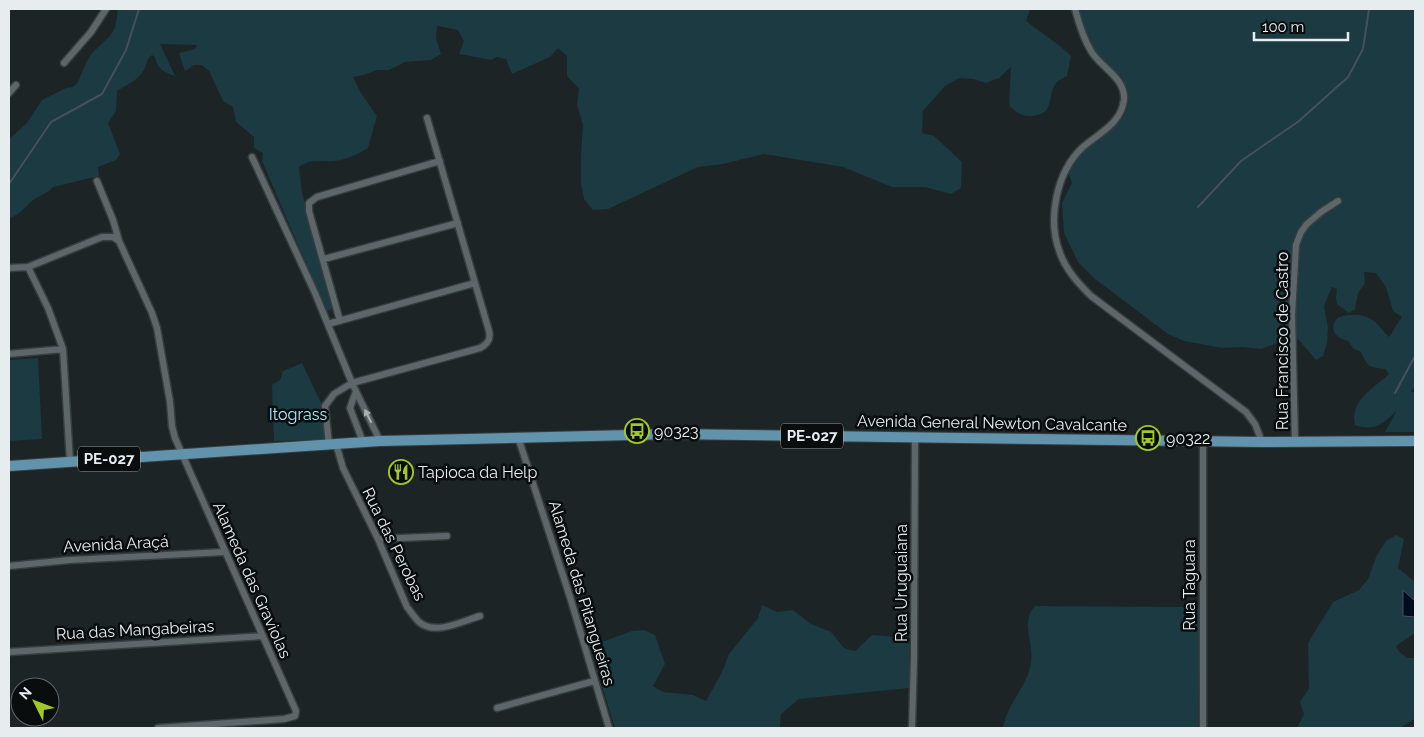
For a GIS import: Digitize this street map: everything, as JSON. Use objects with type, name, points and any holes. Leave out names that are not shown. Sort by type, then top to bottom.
[{"type":"main road","name":"Avenida General Newton Cavalcante","points":[[182,455],[380,441],[672,434],[1087,438],[1262,442],[1294,440],[1415,441]]},
{"type":"main road","name":"PE-027","points":[[9,466],[182,455]]},
{"type":"street","points":[[64,63],[106,9]]},
{"type":"street","points":[[1075,9],[1082,34],[1092,53],[1118,81],[1124,90],[1124,99],[1119,115],[1112,125],[1073,158],[1060,185],[1055,221],[1056,239],[1060,254],[1076,281],[1091,296],[1246,412],[1256,424],[1262,442]]},
{"type":"street","points":[[9,93],[16,85]]},
{"type":"street","points":[[352,383],[484,346],[488,342],[490,334],[427,118]]},
{"type":"street","points":[[252,157],[328,324],[356,392],[380,441]]},
{"type":"street","points":[[340,321],[308,207],[312,200],[440,161]]},
{"type":"street","name":"Alameda das Graviolas","points":[[97,181],[113,220],[119,241],[157,328],[173,432],[224,552],[295,707],[295,716],[284,720],[158,728]]},
{"type":"street","name":"Rua Francisco de Castro","points":[[1294,440],[1292,307],[1296,245],[1301,232],[1307,224],[1338,201]]},
{"type":"street","points":[[324,259],[458,223]]},
{"type":"street","points":[[9,268],[28,267],[108,236],[119,241]]},
{"type":"street","points":[[28,267],[48,308],[63,349],[70,462]]},
{"type":"street","points":[[328,324],[475,283]]},
{"type":"street","points":[[324,315],[338,312]]},
{"type":"street","points":[[9,354],[63,349]]},
{"type":"street","name":"Rua das Perobas","points":[[352,383],[334,394],[326,402],[325,411],[332,445],[378,539],[407,607],[419,622],[432,628],[480,616]]},
{"type":"street","points":[[356,392],[350,408],[363,442]]},
{"type":"street","name":"Alameda das Pitangueiras","points":[[518,437],[570,596],[609,728]]},
{"type":"street","name":"Rua Uruguaiana","points":[[912,728],[915,437]]},
{"type":"street","name":"Rua Taguara","points":[[1203,441],[1203,728]]},
{"type":"street","points":[[378,539],[447,536]]},
{"type":"street","name":"Avenida Araçá","points":[[9,566],[70,560],[224,552]]},
{"type":"street","name":"Rua das Mangabeiras","points":[[9,652],[263,636]]},
{"type":"street","points":[[497,708],[594,680]]},
{"type":"green space","points":[[118,9],[1030,9],[1026,21],[1071,56],[1067,76],[1057,82],[1048,108],[1040,115],[1022,115],[1009,105],[1011,67],[999,78],[986,83],[973,79],[959,78],[945,86],[923,111],[922,133],[934,136],[962,162],[961,188],[951,194],[925,187],[892,187],[843,167],[764,154],[723,164],[698,167],[608,209],[593,210],[584,199],[581,183],[583,125],[577,105],[579,89],[567,76],[567,56],[558,48],[550,57],[512,74],[506,59],[497,57],[491,60],[459,54],[464,41],[458,30],[437,26],[436,38],[441,54],[431,60],[405,62],[389,70],[377,70],[353,77],[361,93],[377,116],[368,148],[343,159],[312,161],[299,167],[302,193],[334,307],[328,311],[262,161],[263,153],[254,148],[254,137],[236,122],[233,107],[223,101],[209,71],[202,65],[194,65],[185,71],[179,53],[195,49],[197,45],[160,44],[175,76],[162,70],[152,55],[139,77],[117,91],[116,111],[108,123],[120,154],[116,160],[98,167],[99,176],[53,187],[32,201],[19,213],[9,218],[9,139],[27,123],[42,100],[66,88],[73,87],[78,82],[92,53],[110,36],[115,28]]},
{"type":"green space","points":[[1079,9],[1415,9],[1415,385],[1411,392],[1415,392],[1415,432],[1385,432],[1397,410],[1383,423],[1373,427],[1368,428],[1355,425],[1354,416],[1359,402],[1389,374],[1385,369],[1372,367],[1367,364],[1361,352],[1354,349],[1348,341],[1339,338],[1333,328],[1335,321],[1339,317],[1362,316],[1375,322],[1389,337],[1402,317],[1393,311],[1386,287],[1376,273],[1364,272],[1365,283],[1358,293],[1355,309],[1349,313],[1337,304],[1337,289],[1332,287],[1324,306],[1328,328],[1327,343],[1323,356],[1316,360],[1298,339],[1277,343],[1261,349],[1243,347],[1222,348],[1184,341],[1168,334],[1095,279],[1078,262],[1064,233],[1062,203],[1072,183],[1069,172],[1072,164],[1079,156],[1118,124],[1128,104],[1128,95],[1123,81],[1099,58],[1091,47],[1084,31]]},
{"type":"green space","points":[[38,358],[42,439],[9,441],[9,360]]},
{"type":"green space","name":"Itograss","points":[[302,363],[322,405],[325,440],[274,441],[272,385],[280,380],[283,371]]},
{"type":"green space","points":[[1396,535],[1404,539],[1398,568],[1415,582],[1415,601],[1403,591],[1403,616],[1415,617],[1415,633],[1396,646],[1399,652],[1408,658],[1415,658],[1415,719],[1400,728],[1297,728],[1304,714],[1300,702],[1309,688],[1308,643],[1333,602],[1359,590],[1368,579],[1377,555],[1386,541]]},
{"type":"green space","points":[[762,605],[777,612],[793,610],[811,624],[831,632],[844,648],[855,651],[872,635],[909,636],[909,688],[799,699],[781,714],[780,728],[615,728],[589,644],[602,642],[632,631],[644,630],[655,635],[665,664],[653,686],[663,692],[693,695],[706,701],[722,672],[729,654],[758,618]]},
{"type":"green space","points":[[1035,606],[1200,607],[1198,728],[1003,728],[1005,719],[1029,671],[1031,655],[1028,619]]},
{"type":"shaded area","points":[[1403,590],[1415,601],[1415,617],[1403,616]]},
{"type":"waterway","points":[[9,184],[51,122],[102,94],[126,50],[139,9]]},
{"type":"waterway","points":[[1198,207],[1241,161],[1299,121],[1348,77],[1363,49],[1369,9]]},
{"type":"waterway","points":[[1395,393],[1415,356]]},
{"type":"place","name":"90323","points":[[637,431]]},
{"type":"place","name":"90322","points":[[1148,438]]},
{"type":"place","name":"Tapioca da Help","points":[[401,472]]}]
